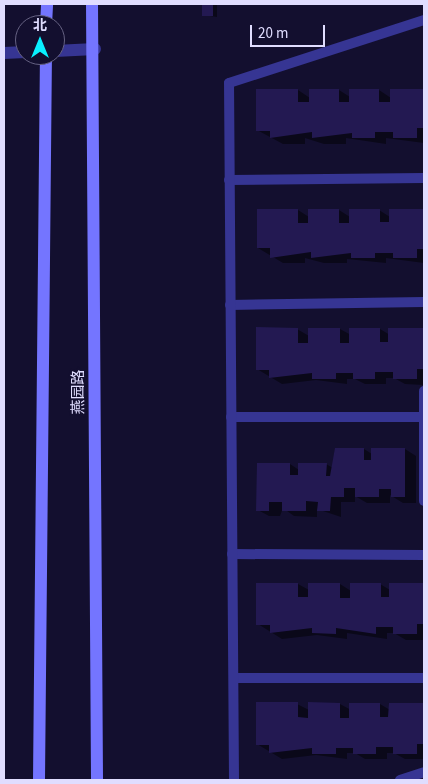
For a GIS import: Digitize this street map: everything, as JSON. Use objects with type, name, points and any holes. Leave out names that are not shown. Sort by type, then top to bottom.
[{"type":"main road","name":"燕园路","points":[[92,4],[95,49],[97,780]]},
{"type":"main road","points":[[39,780],[46,65]]},
{"type":"street","points":[[65,50],[95,49]]},
{"type":"lane","points":[[234,780],[229,83],[424,20]]},
{"type":"lane","points":[[229,180],[424,178]]},
{"type":"lane","points":[[230,305],[424,302]]},
{"type":"lane","points":[[424,391],[424,501]]},
{"type":"lane","points":[[231,417],[423,417]]},
{"type":"lane","points":[[232,554],[424,555]]},
{"type":"lane","points":[[234,678],[424,678]]},
{"type":"lane","points":[[400,780],[424,772]]},
{"type":"building","points":[[202,4],[213,4],[213,16],[202,16]]},
{"type":"building","points":[[256,89],[298,89],[298,102],[309,102],[309,89],[339,89],[339,102],[349,102],[349,89],[379,89],[379,102],[390,102],[390,89],[424,89],[424,128],[417,128],[417,138],[393,138],[393,132],[375,132],[375,138],[352,138],[352,133],[312,138],[312,132],[270,138],[270,131],[256,131]]},
{"type":"building","points":[[257,209],[298,209],[298,223],[308,223],[308,209],[339,209],[339,223],[349,223],[349,209],[380,209],[380,222],[389,222],[389,209],[424,209],[424,249],[417,249],[417,258],[393,258],[393,253],[375,253],[375,258],[351,258],[351,253],[311,258],[311,252],[270,258],[270,248],[257,248]]},
{"type":"building","points":[[256,327],[298,328],[298,343],[308,343],[308,328],[340,328],[340,343],[349,343],[349,328],[380,328],[380,342],[388,342],[388,328],[424,328],[424,369],[417,369],[417,379],[393,379],[393,372],[375,372],[375,379],[353,379],[353,373],[336,373],[336,379],[312,379],[312,373],[269,378],[269,370],[256,370]]},
{"type":"building","points":[[335,448],[364,448],[364,460],[371,460],[371,448],[405,448],[405,497],[391,497],[391,489],[379,489],[379,497],[355,497],[355,488],[344,488],[344,497],[331,497],[330,511],[317,511],[318,502],[306,501],[306,511],[282,511],[282,502],[269,502],[269,511],[256,511],[257,463],[290,463],[290,475],[298,475],[298,463],[327,463],[326,476],[330,476]]},
{"type":"building","points":[[256,583],[298,583],[298,597],[308,597],[308,583],[340,583],[340,598],[350,598],[350,583],[381,583],[381,597],[389,597],[389,583],[424,583],[424,624],[417,624],[417,634],[393,634],[393,627],[376,627],[376,634],[336,628],[336,634],[312,633],[312,628],[270,633],[270,625],[256,625]]},
{"type":"building","points":[[256,702],[298,702],[298,717],[308,718],[308,702],[340,703],[340,718],[349,718],[349,703],[380,703],[380,717],[388,717],[389,703],[424,703],[424,744],[417,744],[417,754],[393,754],[393,747],[376,747],[376,754],[353,754],[353,748],[336,748],[336,754],[312,754],[312,748],[269,753],[269,745],[256,745]]}]
